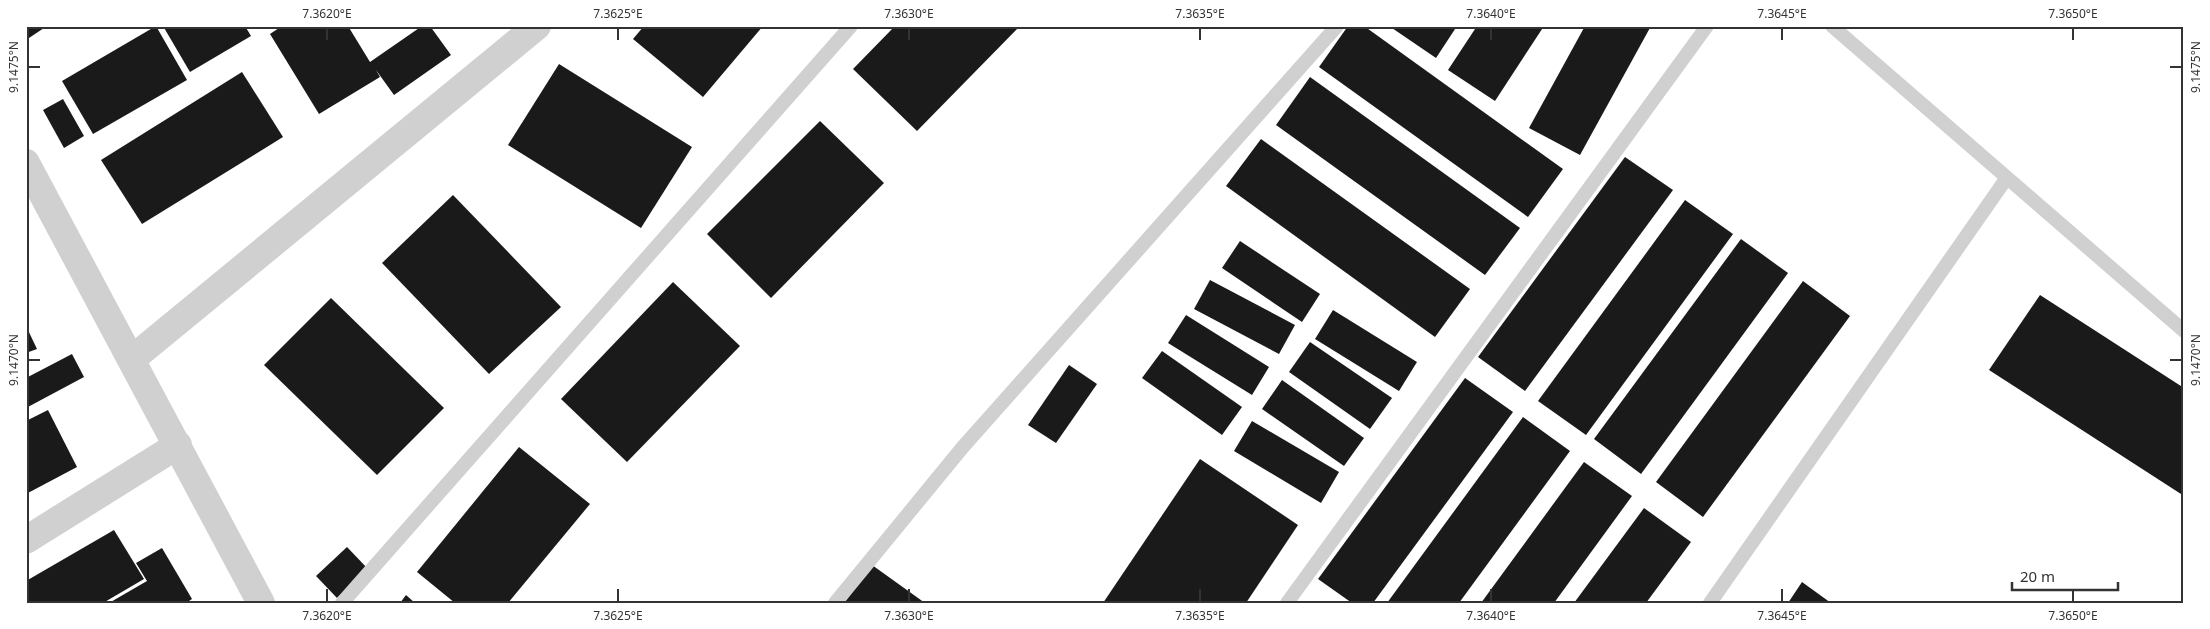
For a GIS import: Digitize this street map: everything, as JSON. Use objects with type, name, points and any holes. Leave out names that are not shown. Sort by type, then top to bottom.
[{"type":"street","points":[[132,358],[537,26]]},
{"type":"street","points":[[26,163],[132,358],[260,603]]},
{"type":"street","points":[[26,540],[178,445]]},
{"type":"lane","points":[[342,603],[851,26]]},
{"type":"lane","points":[[835,603],[962,448],[1337,26]]},
{"type":"lane","points":[[1287,603],[1707,26]]},
{"type":"lane","points":[[1832,26],[2006,179],[2184,331]]},
{"type":"lane","points":[[1710,603],[2006,179]]},
{"type":"building","points":[[26,26],[47,26],[26,40]]},
{"type":"building","points":[[156,26],[187,80],[93,134],[62,81]]},
{"type":"building","points":[[163,26],[245,26],[251,36],[190,72]]},
{"type":"building","points":[[282,26],[348,26],[370,62],[422,26],[430,26],[451,55],[394,95],[376,70],[380,77],[319,114],[270,34]]},
{"type":"building","points":[[644,26],[763,26],[703,97],[633,39]]},
{"type":"building","points":[[895,26],[1020,26],[917,131],[853,69]]},
{"type":"building","points":[[1348,26],[1364,26],[1563,169],[1528,217],[1319,67]]},
{"type":"building","points":[[1389,26],[1457,26],[1436,58]]},
{"type":"building","points":[[1477,26],[1544,26],[1495,101],[1448,70]]},
{"type":"building","points":[[1585,26],[1651,26],[1580,155],[1529,128]]},
{"type":"building","points":[[559,64],[692,147],[641,228],[508,145]]},
{"type":"building","points":[[242,72],[283,137],[142,224],[101,160]]},
{"type":"building","points":[[1310,77],[1520,228],[1485,275],[1276,125]]},
{"type":"building","points":[[63,99],[84,136],[64,148],[43,110]]},
{"type":"building","points":[[820,121],[884,183],[771,298],[707,234]]},
{"type":"building","points":[[1261,139],[1470,289],[1435,337],[1226,186]]},
{"type":"building","points":[[1625,157],[1673,190],[1525,391],[1478,357]]},
{"type":"building","points":[[453,195],[561,307],[489,374],[382,263]]},
{"type":"building","points":[[1685,200],[1733,234],[1586,435],[1538,401]]},
{"type":"building","points":[[1741,239],[1788,273],[1641,474],[1594,439]]},
{"type":"building","points":[[1240,241],[1320,294],[1302,322],[1222,268]]},
{"type":"building","points":[[1210,280],[1295,325],[1279,354],[1194,309]]},
{"type":"building","points":[[1803,281],[1850,316],[1703,517],[1656,482]]},
{"type":"building","points":[[673,282],[740,346],[627,462],[561,399]]},
{"type":"building","points":[[2040,295],[2184,388],[2184,491],[2181,494],[1989,370]]},
{"type":"building","points":[[331,298],[444,408],[377,475],[264,365]]},
{"type":"building","points":[[1333,310],[1417,362],[1399,391],[1315,339]]},
{"type":"building","points":[[1186,315],[1269,367],[1252,395],[1168,343]]},
{"type":"building","points":[[26,326],[37,349],[26,353]]},
{"type":"building","points":[[1310,342],[1392,398],[1370,429],[1289,372]]},
{"type":"building","points":[[1162,351],[1242,407],[1222,435],[1142,378]]},
{"type":"building","points":[[72,354],[84,377],[26,408],[26,378]]},
{"type":"building","points":[[1069,365],[1097,384],[1056,443],[1028,425]]},
{"type":"building","points":[[1465,378],[1513,412],[1373,603],[1352,603],[1318,579]]},
{"type":"building","points":[[1282,380],[1364,438],[1344,466],[1262,409]]},
{"type":"building","points":[[48,410],[77,467],[26,494],[26,421]]},
{"type":"building","points":[[1523,417],[1570,451],[1459,603],[1387,603]]},
{"type":"building","points":[[1252,421],[1339,472],[1321,503],[1234,451]]},
{"type":"building","points":[[519,447],[590,504],[508,603],[455,603],[417,572]]},
{"type":"building","points":[[1200,459],[1298,525],[1246,603],[1103,603]]},
{"type":"building","points":[[1584,462],[1632,496],[1554,603],[1481,603]]},
{"type":"building","points":[[1644,508],[1691,542],[1646,603],[1574,603]]},
{"type":"building","points":[[114,530],[144,579],[103,603],[26,603],[26,581]]},
{"type":"building","points":[[347,547],[368,569],[337,598],[316,576]]},
{"type":"building","points":[[162,548],[192,599],[186,603],[109,603],[147,581],[136,563]]},
{"type":"building","points":[[872,565],[925,603],[844,603]]},
{"type":"building","points":[[1802,582],[1831,603],[1788,603]]},
{"type":"building","points":[[406,595],[415,603],[400,603]]}]
